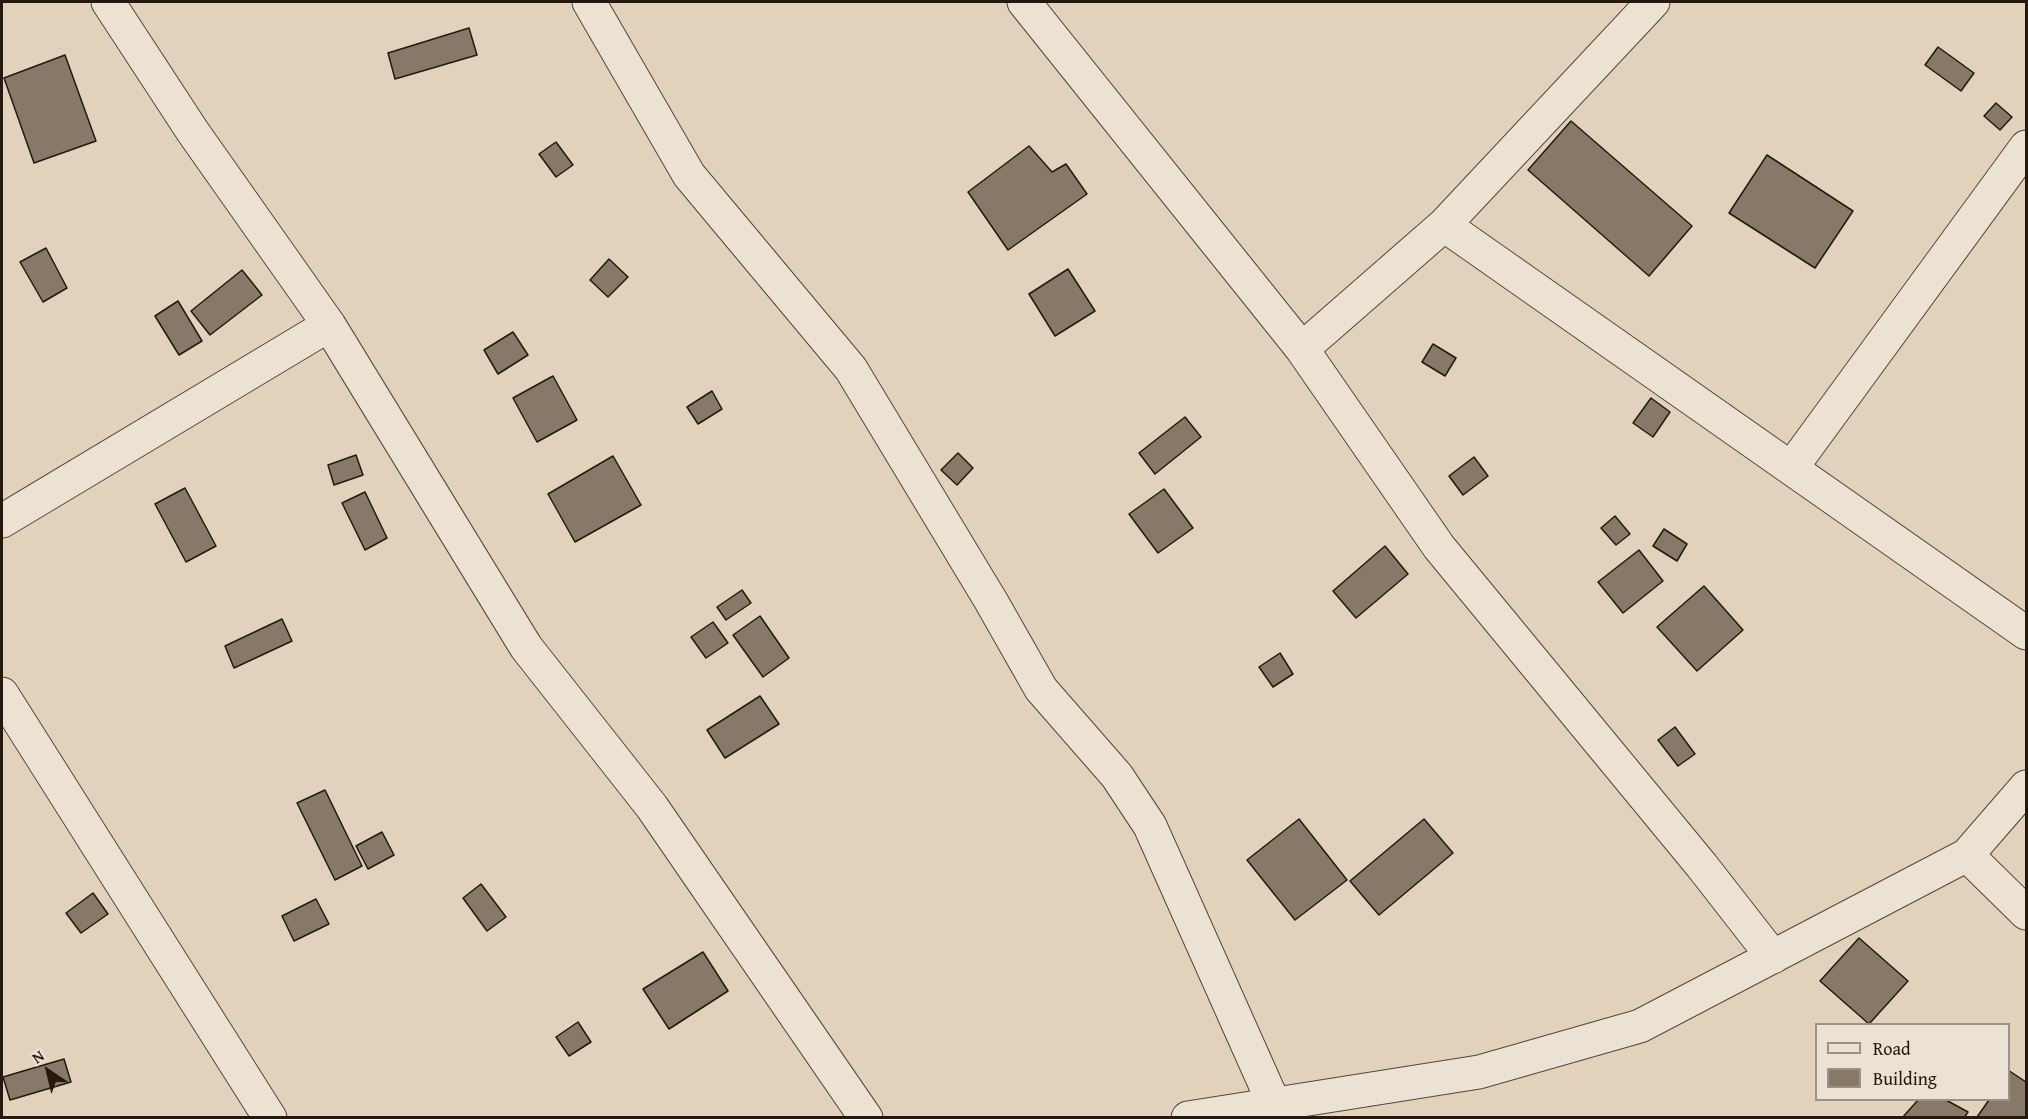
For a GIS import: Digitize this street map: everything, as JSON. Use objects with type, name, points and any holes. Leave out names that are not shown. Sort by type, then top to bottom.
[{"type":"street","points":[[108,2],[194,132],[329,325],[526,647],[652,807],[866,1118]]},
{"type":"street","points":[[589,2],[689,176],[851,369],[991,601],[1041,689],[1117,776],[1150,826],[1274,1104]]},
{"type":"street","points":[[1024,2],[1302,349],[1439,547],[1702,866],[1773,957]]},
{"type":"street","points":[[1302,349],[1444,225],[1653,2]]},
{"type":"street","points":[[1792,467],[2026,147]]},
{"type":"street","points":[[1444,225],[2026,633]]},
{"type":"street","points":[[2,521],[329,325]]},
{"type":"street","points":[[2,694],[270,1118]]},
{"type":"street","points":[[1188,1118],[1479,1072],[1640,1026],[1967,855],[2026,787]]},
{"type":"street","points":[[1967,855],[2026,913]]},
{"type":"building","points":[[469,28],[477,55],[395,79],[388,53]]},
{"type":"building","points":[[1938,47],[1974,73],[1961,91],[1925,65]]},
{"type":"building","points":[[65,55],[96,141],[34,163],[4,78]]},
{"type":"building","points":[[1996,103],[2012,117],[2000,130],[1984,116]]},
{"type":"building","points":[[1571,121],[1692,226],[1649,276],[1528,170]]},
{"type":"building","points":[[556,142],[573,165],[556,177],[539,154]]},
{"type":"building","points":[[1029,146],[1052,172],[1066,164],[1087,194],[1008,250],[968,192]]},
{"type":"building","points":[[1767,155],[1853,211],[1815,268],[1729,213]]},
{"type":"building","points":[[46,248],[67,288],[43,302],[20,262]]},
{"type":"building","points":[[609,259],[628,277],[608,297],[590,280]]},
{"type":"building","points":[[1068,269],[1095,311],[1055,336],[1029,294]]},
{"type":"building","points":[[242,270],[262,295],[210,335],[191,311]]},
{"type":"building","points":[[178,301],[202,341],[179,355],[155,316]]},
{"type":"building","points":[[513,332],[528,355],[498,374],[484,350]]},
{"type":"building","points":[[1433,344],[1456,358],[1445,376],[1422,362]]},
{"type":"building","points":[[553,376],[577,420],[537,442],[513,398]]},
{"type":"building","points":[[712,391],[722,409],[698,424],[687,407]]},
{"type":"building","points":[[1651,398],[1670,412],[1653,437],[1633,423]]},
{"type":"building","points":[[1185,417],[1201,437],[1155,474],[1139,453]]},
{"type":"building","points":[[958,453],[973,468],[957,485],[941,470]]},
{"type":"building","points":[[356,455],[363,475],[334,485],[328,465]]},
{"type":"building","points":[[613,456],[641,505],[575,542],[548,494]]},
{"type":"building","points":[[1474,457],[1488,476],[1463,495],[1449,476]]},
{"type":"building","points":[[185,488],[216,546],[186,562],[155,504]]},
{"type":"building","points":[[1164,489],[1193,528],[1158,553],[1129,514]]},
{"type":"building","points":[[365,492],[387,538],[365,550],[342,503]]},
{"type":"building","points":[[1615,516],[1630,534],[1616,545],[1601,528]]},
{"type":"building","points":[[1664,529],[1687,544],[1677,561],[1653,546]]},
{"type":"building","points":[[1385,546],[1408,574],[1356,618],[1333,591]]},
{"type":"building","points":[[1639,550],[1663,581],[1623,613],[1598,582]]},
{"type":"building","points":[[1704,586],[1743,630],[1697,671],[1657,627]]},
{"type":"building","points":[[742,590],[751,603],[726,620],[717,607]]},
{"type":"building","points":[[760,616],[789,658],[763,677],[733,635]]},
{"type":"building","points":[[282,619],[292,641],[234,668],[225,646]]},
{"type":"building","points":[[713,622],[728,643],[706,658],[691,637]]},
{"type":"building","points":[[1280,653],[1293,674],[1273,687],[1259,667]]},
{"type":"building","points":[[760,696],[779,724],[725,758],[707,730]]},
{"type":"building","points":[[1675,727],[1695,754],[1678,766],[1658,740]]},
{"type":"building","points":[[325,790],[362,866],[335,880],[297,803]]},
{"type":"building","points":[[1299,819],[1347,880],[1295,920],[1247,860]]},
{"type":"building","points":[[1424,819],[1453,853],[1379,915],[1350,881]]},
{"type":"building","points":[[382,832],[394,855],[368,869],[356,846]]},
{"type":"building","points":[[481,884],[506,917],[487,931],[463,898]]},
{"type":"building","points":[[93,893],[108,914],[81,933],[66,913]]},
{"type":"building","points":[[316,899],[329,924],[294,941],[282,916]]},
{"type":"building","points":[[1859,938],[1908,981],[1868,1023],[1820,981]]},
{"type":"building","points":[[703,952],[728,991],[669,1029],[643,989]]},
{"type":"building","points":[[578,1022],[591,1042],[569,1056],[556,1037]]},
{"type":"building","points":[[64,1059],[71,1082],[10,1100],[3,1077]]},
{"type":"building","points":[[2010,1071],[2026,1082],[2026,1118],[1977,1117],[1988,1101],[2010,1101]]},
{"type":"building","points":[[1917,1101],[1948,1101],[1968,1112],[1964,1118],[1902,1118]]}]
